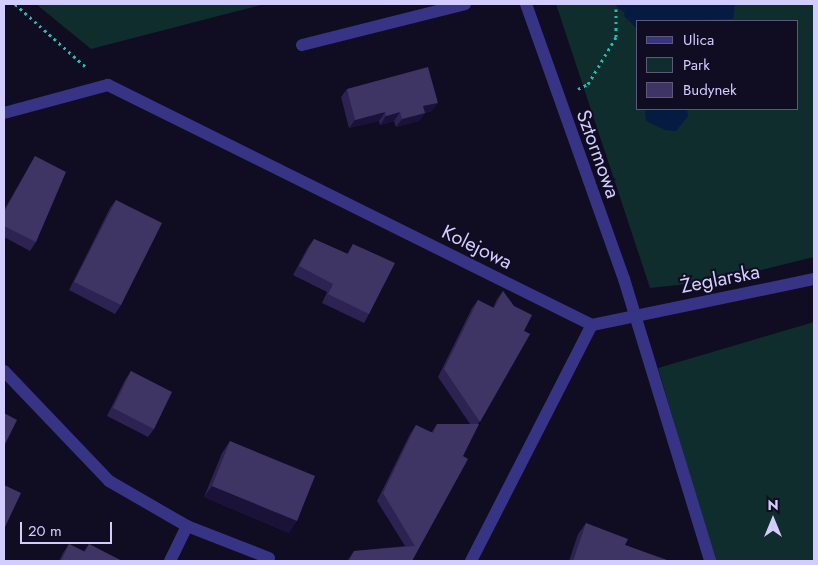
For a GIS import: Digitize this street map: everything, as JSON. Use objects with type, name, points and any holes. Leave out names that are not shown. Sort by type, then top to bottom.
[{"type":"street","points":[[302,45],[465,4]]},
{"type":"street","name":"Sztormowa","points":[[526,4],[634,316]]},
{"type":"street","points":[[4,113],[108,85]]},
{"type":"street","name":"Kolejowa","points":[[108,85],[592,325]]},
{"type":"street","name":"Żeglarska","points":[[592,325],[814,279]]},
{"type":"street","points":[[634,316],[710,561]]},
{"type":"street","points":[[471,561],[592,325]]},
{"type":"street","points":[[4,371],[109,481],[187,526],[270,558]]},
{"type":"street","points":[[170,561],[187,526]]},
{"type":"path","points":[[16,4],[108,85]]},
{"type":"path","points":[[558,99],[588,84],[602,63],[616,37],[616,9]]},
{"type":"green space","points":[[36,4],[265,4],[91,49]]},
{"type":"green space","points":[[556,4],[814,4],[814,257],[716,281],[650,288]]},
{"type":"green space","points":[[814,322],[814,561],[715,561],[658,368]]},
{"type":"water","points":[[626,4],[735,4],[733,19],[636,20],[636,28],[624,16]]},
{"type":"water","points":[[645,110],[687,110],[688,116],[676,131],[665,130],[646,121]]},
{"type":"building","points":[[428,67],[438,103],[423,106],[425,113],[402,119],[400,112],[386,116],[385,112],[355,120],[347,89]]},
{"type":"building","points":[[35,156],[66,172],[36,242],[4,226],[4,212]]},
{"type":"building","points":[[116,200],[162,223],[121,305],[74,282]]},
{"type":"building","points":[[314,239],[348,254],[353,244],[395,263],[369,314],[328,294],[333,284],[299,266]]},
{"type":"building","points":[[503,291],[514,306],[532,315],[524,331],[530,334],[480,422],[444,369],[478,300],[494,308]]},
{"type":"building","points":[[131,371],[172,392],[154,429],[113,408]]},
{"type":"building","points":[[4,413],[17,420],[4,446]]},
{"type":"building","points":[[437,424],[479,424],[463,456],[468,459],[412,561],[349,561],[354,551],[415,546],[383,493],[416,425],[433,433]]},
{"type":"building","points":[[230,441],[315,476],[297,521],[212,486]]},
{"type":"building","points":[[4,485],[21,493],[4,529]]},
{"type":"building","points":[[586,523],[628,539],[625,545],[667,561],[573,561]]},
{"type":"building","points":[[69,544],[85,552],[89,544],[122,561],[61,561]]},
{"type":"waterway","points":[[620,4],[625,7]]}]
